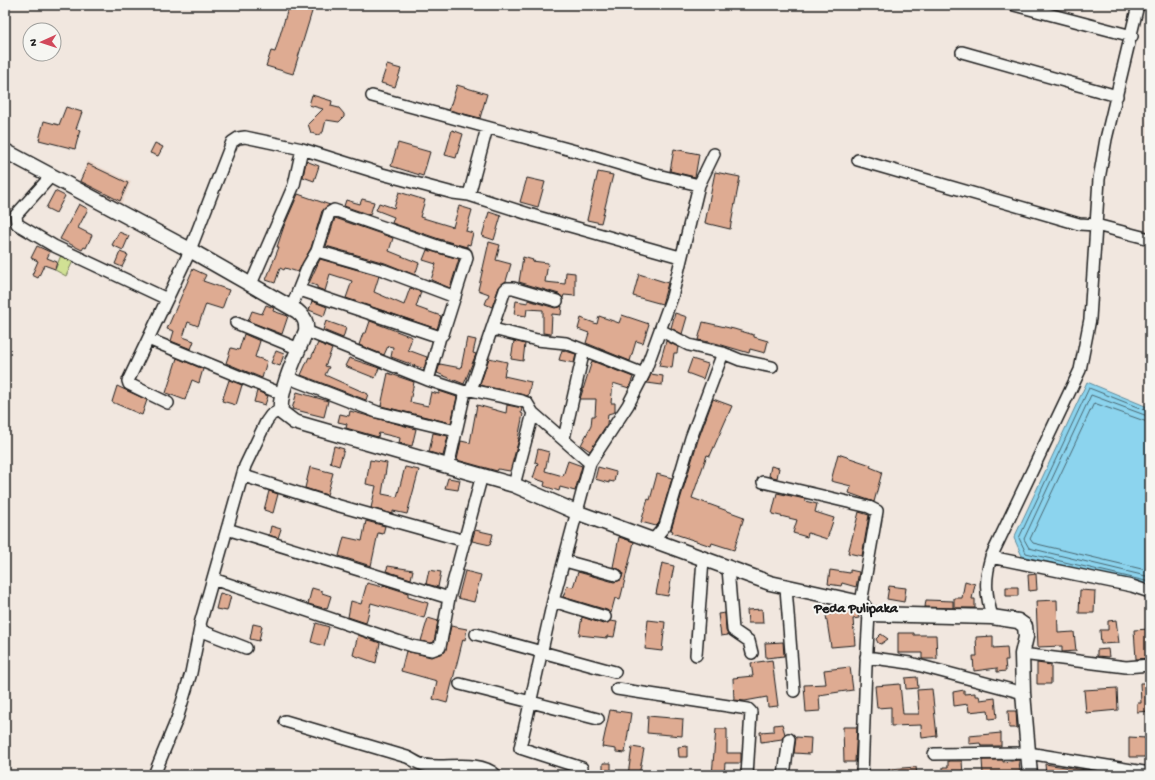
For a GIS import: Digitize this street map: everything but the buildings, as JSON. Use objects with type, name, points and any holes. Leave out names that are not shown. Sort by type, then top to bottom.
[{"type":"main road","points":[[5,152],[292,306],[304,317],[306,331],[282,394],[280,410],[287,417],[303,425],[514,486],[576,512],[786,588],[865,608],[992,617],[1018,621],[1024,626],[1026,637],[1022,654],[1023,693],[1030,775]]},
{"type":"street","points":[[1014,5],[1132,36]]},
{"type":"street","points":[[992,617],[986,595],[987,572],[991,557],[1080,370],[1090,319],[1099,179],[1138,5]]},
{"type":"street","points":[[962,52],[1117,96]]},
{"type":"street","points":[[372,96],[586,154],[653,174],[699,185]]},
{"type":"street","points":[[469,194],[487,128]]},
{"type":"street","points":[[168,403],[129,384],[128,381],[190,250],[232,142],[238,138],[246,137],[302,150],[453,193],[469,194],[538,217],[680,257]]},
{"type":"street","points":[[251,284],[294,185],[302,150]]},
{"type":"street","points":[[582,768],[520,748],[553,601],[565,561],[576,512],[590,463],[628,406],[644,374],[672,297],[680,257],[699,185],[714,154]]},
{"type":"street","points":[[858,160],[1079,224],[1096,225],[1150,239]]},
{"type":"street","points":[[51,176],[16,215],[17,224],[54,246],[167,299]]},
{"type":"street","points":[[292,306],[300,290],[308,266],[317,251],[331,210],[337,210],[437,246],[466,254],[466,263],[443,334],[440,337],[428,380]]},
{"type":"street","points":[[317,251],[383,270],[455,297]]},
{"type":"street","points":[[448,467],[456,431],[468,391],[493,329],[507,288],[557,300]]},
{"type":"street","points":[[300,290],[440,337]]},
{"type":"street","points":[[236,323],[299,349]]},
{"type":"street","points":[[493,329],[537,340],[566,343],[644,374]]},
{"type":"street","points":[[660,330],[689,345],[723,353],[740,360],[772,367]]},
{"type":"street","points":[[306,331],[428,380],[468,391],[527,403],[532,413],[564,438],[590,463]]},
{"type":"street","points":[[148,339],[282,394]]},
{"type":"street","points":[[564,438],[584,350]]},
{"type":"street","points":[[653,540],[665,526],[691,438],[723,353]]},
{"type":"street","points":[[289,378],[377,412],[456,431]]},
{"type":"street","points":[[154,775],[177,719],[192,673],[200,628],[227,529],[244,476],[245,466],[266,422],[271,415],[280,410]]},
{"type":"street","points":[[514,486],[532,413]]},
{"type":"street","points":[[244,476],[336,505],[465,541]]},
{"type":"street","points":[[213,579],[412,646],[432,650],[440,647],[449,598],[482,476]]},
{"type":"street","points":[[763,482],[869,507],[877,511],[865,608],[866,657],[862,775]]},
{"type":"street","points":[[227,529],[449,598]]},
{"type":"street","points":[[991,557],[1132,586],[1150,592]]},
{"type":"street","points":[[696,655],[703,559]]},
{"type":"street","points":[[565,561],[616,575]]},
{"type":"street","points":[[728,568],[733,630],[749,641],[752,653]]},
{"type":"street","points":[[786,588],[794,691]]},
{"type":"street","points":[[553,601],[605,617]]},
{"type":"street","points":[[200,628],[202,631],[246,648]]},
{"type":"street","points":[[476,634],[615,672]]},
{"type":"street","points":[[1022,654],[1126,666],[1150,664]]},
{"type":"street","points":[[866,657],[910,663],[1023,693]]},
{"type":"street","points":[[460,684],[598,719]]},
{"type":"street","points":[[618,689],[748,709],[751,712],[747,775]]},
{"type":"street","points":[[285,721],[407,757],[423,765],[457,764],[484,769],[496,775]]},
{"type":"street","points":[[784,775],[788,739]]},
{"type":"street","points":[[934,754],[1028,753],[1150,773]]},
{"type":"shaded area","points":[[87,161],[131,182],[121,205],[79,183]]},
{"type":"green space","points":[[61,255],[74,259],[66,276],[55,270]]},
{"type":"water","points":[[1087,382],[1150,408],[1150,586],[1022,556],[1014,538]]},
{"type":"district","name":"Peda Pulipaka","points":[[856,607]]}]
